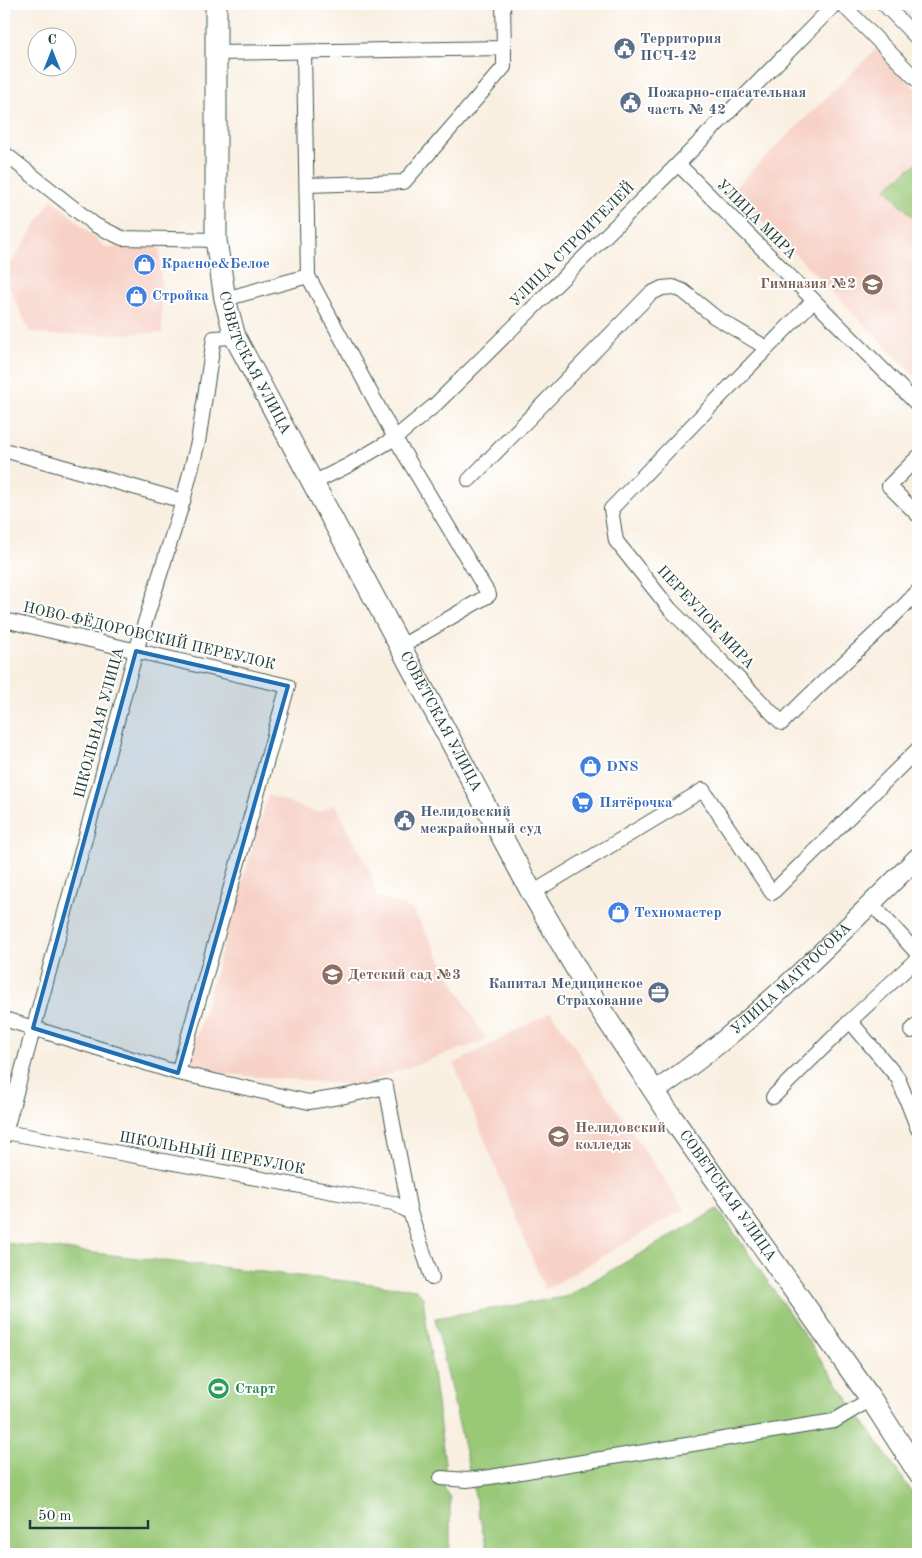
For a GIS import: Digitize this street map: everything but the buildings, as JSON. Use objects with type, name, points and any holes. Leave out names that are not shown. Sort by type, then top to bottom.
[{"type":"main road","name":"СОВЕТСКАЯ УЛИЦА","points":[[216,4],[216,240],[225,299],[235,337],[532,893],[595,1001],[654,1092],[871,1399],[918,1472]]},
{"type":"main road","name":"УЛИЦА МАТРОСОВА","points":[[654,1092],[684,1072],[767,1002],[918,857]]},
{"type":"street","points":[[307,185],[404,182],[504,67],[503,4]]},
{"type":"street","name":"УЛИЦА СТРОИТЕЛЕЙ","points":[[313,483],[349,465],[395,438],[435,405],[678,164],[835,4]]},
{"type":"street","points":[[842,4],[918,81]]},
{"type":"street","points":[[884,4],[918,39]]},
{"type":"street","points":[[216,53],[504,48]]},
{"type":"street","points":[[304,52],[308,276],[395,438],[489,595],[400,647]]},
{"type":"street","points":[[4,153],[95,224],[122,238],[216,240]]},
{"type":"street","name":"УЛИЦА МИРА","points":[[678,164],[918,405]]},
{"type":"street","points":[[225,299],[308,276]]},
{"type":"street","points":[[469,480],[650,294],[662,288],[673,287],[683,291],[715,317],[767,348]]},
{"type":"street","name":"ПЕРЕУЛОК МИРА","points":[[813,301],[611,509],[616,541],[670,609],[782,723],[798,705],[892,619],[918,591]]},
{"type":"street","name":"ШКОЛЬНАЯ УЛИЦА","points":[[4,1135],[136,651],[183,501],[198,442],[214,338],[235,337]]},
{"type":"street","points":[[4,450],[183,501]]},
{"type":"street","points":[[918,457],[889,486],[918,515]]},
{"type":"street","name":"НОВО-ФЁДОРОВСКИЙ ПЕРЕУЛОК","points":[[4,620],[288,686],[178,1073]]},
{"type":"street","points":[[532,893],[703,790],[772,892],[918,749]]},
{"type":"street","points":[[872,903],[918,954]]},
{"type":"street","points":[[773,1097],[850,1021],[918,958]]},
{"type":"street","points":[[4,1019],[178,1073],[309,1102],[386,1087],[410,1212],[432,1278]]},
{"type":"street","points":[[850,1021],[898,1078],[918,1130]]},
{"type":"street","name":"ШКОЛЬНЫЙ ПЕРЕУЛОК","points":[[4,1135],[393,1203],[410,1212]]},
{"type":"street","points":[[442,1478],[467,1480],[482,1478],[834,1420],[871,1399]]},
{"type":"highlighted area","points":[[136,651],[288,686],[178,1073],[33,1028]]},
{"type":"shaded area","name":"Гимназия №2","points":[[876,49],[918,92],[918,379],[732,190]]},
{"type":"shaded area","points":[[52,199],[106,248],[160,245],[162,333],[51,335],[30,332],[4,275]]},
{"type":"shaded area","name":"Детский сад №3","points":[[268,795],[318,813],[335,804],[371,873],[376,896],[413,910],[486,1040],[358,1085],[186,1071]]},
{"type":"shaded area","name":"Нелидовский колледж","points":[[551,1012],[684,1209],[545,1290],[454,1064]]},
{"type":"green space","points":[[918,162],[918,223],[886,188]]},
{"type":"green space","points":[[718,1209],[918,1501],[918,1554],[488,1554],[435,1318],[565,1297]]},
{"type":"green space","name":"Старт","points":[[4,1243],[416,1289],[423,1298],[445,1463],[444,1488],[450,1498],[450,1548],[446,1548],[445,1554],[4,1554]]},
{"type":"place","name":"Территория ПСЧ-42","points":[[624,48]]},
{"type":"place","name":"Пожарно-спасательная часть № 42","points":[[631,102]]},
{"type":"place","name":"Красное&Белое","points":[[145,264]]},
{"type":"place","name":"Гимназия №2","points":[[872,284]]},
{"type":"place","name":"Стройка","points":[[136,296]]},
{"type":"place","name":"DNS","points":[[590,767]]},
{"type":"place","name":"Пятёрочка","points":[[583,803]]},
{"type":"place","name":"Нелидовский межрайонный суд","points":[[404,821]]},
{"type":"place","name":"Техномастер","points":[[618,913]]},
{"type":"place","name":"Детский сад №3","points":[[332,975]]},
{"type":"place","name":"Капитал Медицинское Страхование","points":[[659,993]]},
{"type":"place","name":"Нелидовский колледж","points":[[559,1137]]},
{"type":"place","name":"Старт","points":[[219,1389]]}]
